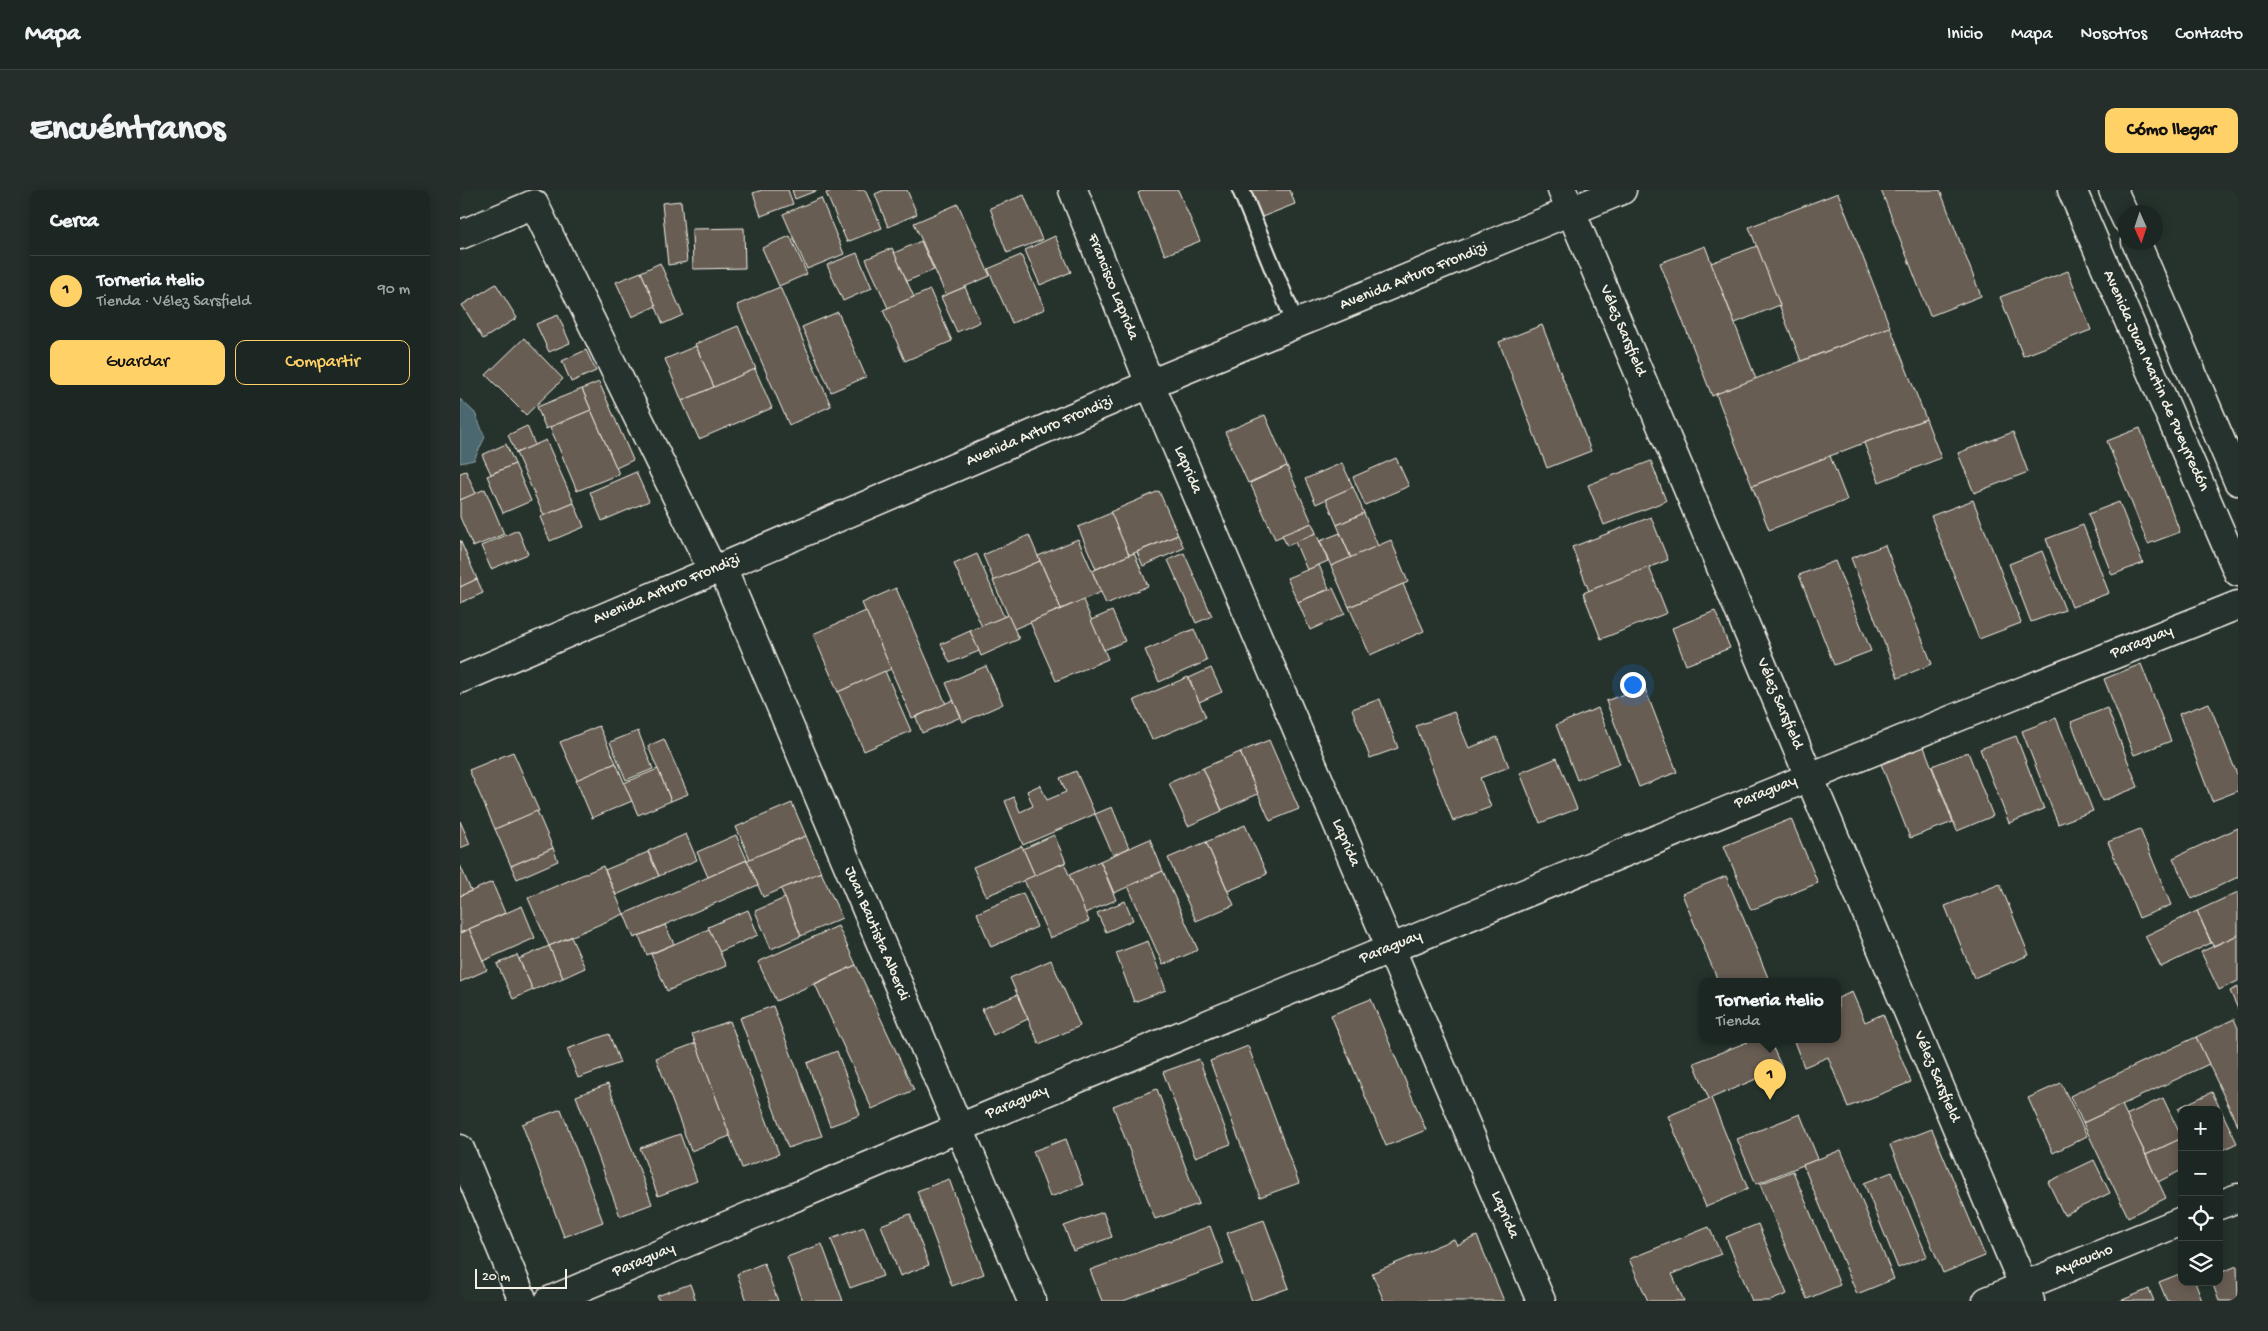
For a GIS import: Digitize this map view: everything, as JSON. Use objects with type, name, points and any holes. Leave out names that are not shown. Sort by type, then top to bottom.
[{"type":"street","name":"Francisco Laprida","points":[[1073,190],[1150,384]]},
{"type":"street","name":"Avenida Arturo Frondizi","points":[[460,679],[1150,384],[1296,325],[1567,201],[1622,190]]},
{"type":"street","name":"Avenida Juan Martin de Pueyrredón","points":[[2072,190],[2238,572]]},
{"type":"street","points":[[2113,190],[2120,205]]},
{"type":"street","name":"Vélez Sarsfield","points":[[1567,201],[2027,1293]]},
{"type":"street","name":"Juan Bautista Alberdi","points":[[460,234],[534,204],[717,569],[1032,1301]]},
{"type":"street","points":[[2139,250],[2238,481]]},
{"type":"street","name":"Laprida","points":[[1150,384],[1541,1301]]},
{"type":"street","name":"Paraguay","points":[[549,1301],[1389,948],[1809,776],[2238,605]]},
{"type":"street","points":[[460,1149],[523,1301]]},
{"type":"street","points":[[2223,1204],[2238,1198]]},
{"type":"street","name":"Ayacucho","points":[[1986,1301],[2027,1293],[2178,1223]]},
{"type":"lane","points":[[1241,190],[1296,325]]},
{"type":"water","points":[[460,399],[475,413],[485,437],[474,460],[460,463]]},
{"type":"building","points":[[762,190],[788,190],[793,204],[761,216],[753,193]]},
{"type":"building","points":[[792,190],[818,190],[795,199]]},
{"type":"building","points":[[834,190],[865,190],[882,228],[847,242],[826,193]]},
{"type":"building","points":[[884,190],[907,190],[917,214],[888,227],[875,194]]},
{"type":"building","points":[[1144,190],[1178,190],[1200,241],[1165,255],[1138,193]]},
{"type":"building","points":[[1251,190],[1290,190],[1295,204],[1262,217]]},
{"type":"building","points":[[1881,190],[1940,190],[1981,296],[1930,316]]},
{"type":"building","points":[[1838,193],[1890,327],[1801,361],[1749,227]]},
{"type":"building","points":[[1024,195],[1042,240],[1007,253],[990,208]]},
{"type":"building","points":[[821,198],[844,254],[807,269],[783,214]]},
{"type":"building","points":[[681,201],[687,262],[668,265],[662,203]]},
{"type":"building","points":[[958,204],[990,276],[946,295],[914,223]]},
{"type":"building","points":[[744,228],[745,268],[693,269],[692,229]]},
{"type":"building","points":[[790,236],[807,274],[779,286],[762,248]]},
{"type":"building","points":[[1055,236],[1071,272],[1040,285],[1025,250]]},
{"type":"building","points":[[921,241],[934,270],[907,281],[894,253]]},
{"type":"building","points":[[1705,246],[1756,379],[1712,396],[1660,263]]},
{"type":"building","points":[[1757,246],[1780,305],[1735,323],[1711,263]]},
{"type":"building","points":[[892,248],[914,297],[888,308],[866,259]]},
{"type":"building","points":[[857,253],[872,288],[843,301],[827,265]]},
{"type":"building","points":[[1021,255],[1045,309],[1012,323],[988,269]]},
{"type":"building","points":[[660,263],[683,315],[663,324],[641,272]]},
{"type":"building","points":[[2068,271],[2091,330],[2023,356],[2000,297]]},
{"type":"building","points":[[641,272],[656,306],[632,317],[616,282]]},
{"type":"building","points":[[496,284],[517,318],[483,339],[462,305]]},
{"type":"building","points":[[780,287],[831,406],[789,425],[737,305]]},
{"type":"building","points":[[965,287],[980,322],[957,332],[941,297]]},
{"type":"building","points":[[930,290],[952,341],[905,361],[883,310]]},
{"type":"building","points":[[838,312],[866,377],[831,392],[802,327]]},
{"type":"building","points":[[558,315],[570,343],[549,352],[536,324]]},
{"type":"building","points":[[1542,325],[1591,451],[1547,468],[1499,342]]},
{"type":"building","points":[[738,326],[756,369],[714,387],[695,344]]},
{"type":"building","points":[[1890,327],[1926,419],[1752,486],[1716,394]]},
{"type":"building","points":[[524,338],[563,379],[526,415],[486,375]]},
{"type":"building","points":[[696,346],[714,387],[682,401],[665,359]]},
{"type":"building","points":[[586,350],[596,371],[571,382],[562,361]]},
{"type":"building","points":[[755,369],[772,408],[699,439],[682,401]]},
{"type":"building","points":[[599,382],[633,460],[616,468],[582,389]]},
{"type":"building","points":[[582,389],[591,410],[546,429],[537,407]]},
{"type":"building","points":[[591,410],[619,474],[577,491],[550,427]]},
{"type":"building","points":[[1265,415],[1287,466],[1248,483],[1225,432]]},
{"type":"building","points":[[1926,419],[1941,458],[1879,482],[1864,443]]},
{"type":"building","points":[[527,426],[535,445],[516,453],[508,435]]},
{"type":"building","points":[[2140,428],[2180,532],[2148,544],[2107,441]]},
{"type":"building","points":[[2013,432],[2028,472],[1974,493],[1958,453]]},
{"type":"building","points":[[546,440],[574,503],[544,516],[516,453]]},
{"type":"building","points":[[506,444],[515,464],[491,474],[482,455]]},
{"type":"building","points":[[1830,456],[1847,500],[1769,530],[1752,486]]},
{"type":"building","points":[[1396,458],[1409,486],[1365,505],[1353,477]]},
{"type":"building","points":[[1651,461],[1666,501],[1604,525],[1588,485]]},
{"type":"building","points":[[1342,463],[1353,487],[1316,504],[1305,479]]},
{"type":"building","points":[[515,464],[531,501],[503,513],[487,476]]},
{"type":"building","points":[[1287,466],[1312,523],[1275,539],[1250,483]]},
{"type":"building","points":[[466,471],[476,494],[460,500],[460,473]]},
{"type":"building","points":[[636,472],[649,501],[602,521],[590,492]]},
{"type":"building","points":[[1353,487],[1364,513],[1337,525],[1326,499]]},
{"type":"building","points":[[485,489],[504,534],[473,547],[460,517],[460,500]]},
{"type":"building","points":[[1159,491],[1178,535],[1129,555],[1110,512]]},
{"type":"building","points":[[1973,500],[2021,623],[1979,639],[1931,516]]},
{"type":"building","points":[[2119,502],[2143,563],[2112,575],[2088,514]]},
{"type":"building","points":[[574,503],[584,527],[550,541],[540,517]]},
{"type":"building","points":[[1111,513],[1129,555],[1096,569],[1078,527]]},
{"type":"building","points":[[1364,513],[1378,546],[1351,558],[1337,525]]},
{"type":"building","points":[[1651,517],[1668,560],[1589,591],[1572,547]]},
{"type":"building","points":[[1312,523],[1316,533],[1287,546],[1282,535]]},
{"type":"building","points":[[2083,525],[2109,593],[2072,607],[2046,539]]},
{"type":"building","points":[[518,530],[528,554],[491,569],[481,546]]},
{"type":"building","points":[[1316,533],[1328,561],[1307,570],[1295,542]]},
{"type":"building","points":[[1340,533],[1351,558],[1331,566],[1320,541]]},
{"type":"building","points":[[1029,535],[1040,561],[994,581],[983,555]]},
{"type":"building","points":[[1178,535],[1184,548],[1143,566],[1137,552]]},
{"type":"building","points":[[1078,539],[1101,592],[1061,609],[1038,556]]},
{"type":"building","points":[[460,540],[477,579],[460,587]]},
{"type":"building","points":[[1391,540],[1408,582],[1349,607],[1331,566]]},
{"type":"building","points":[[1885,545],[1932,664],[1898,678],[1851,558]]},
{"type":"building","points":[[2042,551],[2065,610],[2031,622],[2009,564]]},
{"type":"building","points":[[1134,553],[1148,586],[1106,604],[1092,571]]},
{"type":"building","points":[[1184,553],[1212,616],[1196,623],[1168,560]]},
{"type":"building","points":[[977,554],[1004,617],[982,627],[954,564]]},
{"type":"building","points":[[1040,561],[1061,609],[1014,629],[993,581]]},
{"type":"building","points":[[1835,561],[1871,651],[1834,665],[1799,575]]},
{"type":"building","points":[[1319,565],[1329,589],[1298,602],[1287,578]]},
{"type":"building","points":[[1649,567],[1667,613],[1601,639],[1583,593]]},
{"type":"building","points":[[477,579],[483,593],[460,603],[460,587]]},
{"type":"building","points":[[1403,584],[1424,631],[1370,655],[1349,607]]},
{"type":"building","points":[[896,588],[946,704],[912,718],[862,603]]},
{"type":"building","points":[[1333,588],[1345,614],[1310,630],[1298,602]]},
{"type":"building","points":[[1083,600],[1108,659],[1056,681],[1030,622]]},
{"type":"building","points":[[866,611],[891,669],[838,692],[813,634]]},
{"type":"building","points":[[1112,611],[1125,641],[1104,650],[1091,620]]},
{"type":"building","points":[[1715,611],[1730,648],[1686,665],[1672,628]]},
{"type":"building","points":[[1008,615],[1019,639],[981,656],[970,631]]},
{"type":"building","points":[[1194,629],[1207,661],[1159,682],[1145,650]]},
{"type":"building","points":[[970,631],[979,651],[950,663],[941,644]]},
{"type":"building","points":[[2141,664],[2171,741],[2134,755],[2104,679]]},
{"type":"building","points":[[986,666],[1003,704],[963,722],[946,683]]},
{"type":"building","points":[[1211,668],[1222,692],[1199,702],[1189,678]]},
{"type":"building","points":[[885,671],[911,731],[864,751],[838,692]]},
{"type":"building","points":[[1188,677],[1206,717],[1152,740],[1134,700]]},
{"type":"building","points":[[1644,686],[1677,772],[1639,787],[1606,701]]},
{"type":"building","points":[[1380,699],[1398,748],[1370,758],[1352,709]]},
{"type":"building","points":[[953,700],[961,717],[922,733],[916,717]]},
{"type":"building","points":[[2209,703],[2238,777],[2238,791],[2212,801],[2179,714]]},
{"type":"building","points":[[1598,708],[1620,764],[1577,780],[1556,725]]},
{"type":"building","points":[[2107,708],[2138,787],[2102,801],[2071,722]]},
{"type":"building","points":[[1454,712],[1469,748],[1497,737],[1509,767],[1480,778],[1491,807],[1453,821],[1416,726]]},
{"type":"building","points":[[2056,718],[2093,811],[2058,824],[2022,731]]},
{"type":"building","points":[[599,726],[616,763],[577,780],[560,742]]},
{"type":"building","points":[[638,731],[653,769],[626,780],[610,742]]},
{"type":"building","points":[[2016,736],[2044,809],[2009,823],[1980,749]]},
{"type":"building","points":[[664,739],[688,794],[671,801],[648,746]]},
{"type":"building","points":[[1269,740],[1299,809],[1270,821],[1240,752]]},
{"type":"building","points":[[1924,747],[1953,822],[1910,838],[1881,764]]},
{"type":"building","points":[[513,752],[539,811],[495,829],[469,770]]},
{"type":"building","points":[[1240,752],[1258,794],[1222,810],[1203,768]]},
{"type":"building","points":[[1968,752],[1993,816],[1957,831],[1932,766]]},
{"type":"building","points":[[1557,758],[1577,809],[1540,823],[1520,773]]},
{"type":"building","points":[[616,763],[632,801],[592,818],[576,780]]},
{"type":"building","points":[[1203,768],[1222,811],[1188,826],[1169,783]]},
{"type":"building","points":[[658,769],[671,801],[638,815],[624,783]]},
{"type":"building","points":[[1076,771],[1095,814],[1023,845],[1005,801],[1014,797],[1020,812],[1033,806],[1027,791],[1040,785],[1047,800],[1066,792],[1060,778]]},
{"type":"building","points":[[792,803],[806,836],[750,859],[736,827]]},
{"type":"building","points":[[1112,807],[1129,848],[1113,855],[1095,814]]},
{"type":"building","points":[[537,811],[553,848],[511,866],[495,829]]},
{"type":"building","points":[[1791,819],[1818,883],[1751,910],[1724,846]]},
{"type":"building","points":[[460,821],[470,844],[460,848]]},
{"type":"building","points":[[1245,825],[1267,874],[1228,891],[1206,842]]},
{"type":"building","points":[[2238,828],[2238,877],[2192,899],[2173,858]]},
{"type":"building","points":[[2140,829],[2171,905],[2139,918],[2108,842]]},
{"type":"building","points":[[686,834],[697,860],[659,876],[648,851]]},
{"type":"building","points":[[736,835],[747,860],[708,877],[697,852]]},
{"type":"building","points":[[1054,835],[1066,862],[1035,876],[1023,849]]},
{"type":"building","points":[[806,836],[821,872],[763,897],[747,860]]},
{"type":"building","points":[[1150,839],[1163,871],[1114,893],[1100,861]]},
{"type":"building","points":[[1206,842],[1234,905],[1196,921],[1168,858]]},
{"type":"building","points":[[1022,846],[1035,876],[986,896],[973,867]]},
{"type":"building","points":[[553,848],[558,861],[517,879],[511,866]]},
{"type":"building","points":[[648,852],[659,876],[616,895],[605,870]]},
{"type":"building","points":[[747,860],[758,885],[634,938],[624,914]]},
{"type":"building","points":[[1100,861],[1116,900],[1085,913],[1069,875]]},
{"type":"building","points":[[1064,863],[1089,921],[1050,938],[1024,880]]},
{"type":"building","points":[[460,865],[471,891],[460,896]]},
{"type":"building","points":[[603,866],[624,914],[549,946],[528,898]]},
{"type":"building","points":[[1163,871],[1198,950],[1163,965],[1128,886]]},
{"type":"building","points":[[821,872],[842,918],[801,936],[781,889]]},
{"type":"building","points":[[1726,876],[1768,978],[1717,978],[1682,894]]},
{"type":"building","points":[[492,882],[505,913],[460,933],[460,896]]},
{"type":"building","points":[[2000,884],[2029,955],[1974,978],[1945,906]]},
{"type":"building","points":[[2238,892],[2238,935],[2213,946],[2197,911]]},
{"type":"building","points":[[1023,893],[1037,927],[991,947],[977,913]]},
{"type":"building","points":[[785,898],[801,936],[771,949],[755,911]]},
{"type":"building","points":[[1125,901],[1133,920],[1106,932],[1097,913]]},
{"type":"building","points":[[522,906],[535,938],[483,961],[469,929]]},
{"type":"building","points":[[748,910],[758,935],[719,952],[708,927]]},
{"type":"building","points":[[2197,911],[2211,943],[2161,967],[2145,936]]},
{"type":"building","points":[[665,925],[674,944],[647,955],[639,936]]},
{"type":"building","points":[[838,926],[856,965],[776,1001],[758,962]]},
{"type":"building","points":[[469,929],[487,970],[460,982],[460,933]]},
{"type":"building","points":[[709,929],[726,966],[667,991],[651,954]]},
{"type":"building","points":[[2238,935],[2238,981],[2219,990],[2201,952]]},
{"type":"building","points":[[571,937],[585,968],[563,978],[549,946]]},
{"type":"building","points":[[1148,941],[1166,990],[1134,1002],[1116,953]]},
{"type":"building","points":[[549,946],[563,978],[533,990],[519,959]]},
{"type":"building","points":[[517,955],[533,990],[513,999],[497,964]]},
{"type":"building","points":[[1051,960],[1080,1026],[1039,1044],[1010,978]]},
{"type":"building","points":[[856,965],[914,1090],[872,1109],[815,984]]},
{"type":"building","points":[[2238,987],[2238,1009],[2230,991]]},
{"type":"building","points":[[1852,992],[1865,1022],[1883,1014],[1911,1082],[1848,1107],[1828,1057],[1804,1067],[1795,1043],[1841,1043],[1841,997]]},
{"type":"building","points":[[1017,995],[1028,1019],[993,1035],[982,1009]]},
{"type":"building","points":[[1371,999],[1426,1130],[1386,1146],[1331,1015]]},
{"type":"building","points":[[773,1006],[822,1136],[788,1148],[740,1018]]},
{"type":"building","points":[[2234,1019],[2238,1028],[2238,1126],[2196,1037]]},
{"type":"building","points":[[730,1021],[779,1154],[742,1168],[692,1034]]},
{"type":"building","points":[[609,1034],[620,1063],[578,1078],[567,1049]]},
{"type":"building","points":[[2196,1037],[2209,1064],[2083,1123],[2070,1096]]},
{"type":"building","points":[[696,1043],[730,1136],[691,1151],[656,1058]]},
{"type":"building","points":[[1745,1043],[1771,1043],[1782,1068],[1709,1099],[1694,1063]]},
{"type":"building","points":[[1248,1046],[1299,1183],[1260,1197],[1210,1061]]},
{"type":"building","points":[[837,1051],[860,1115],[830,1126],[807,1063]]},
{"type":"building","points":[[1199,1059],[1231,1144],[1195,1157],[1163,1072]]},
{"type":"building","points":[[2061,1083],[2087,1136],[2053,1153],[2028,1098]]},
{"type":"building","points":[[608,1084],[652,1204],[620,1216],[576,1096]]},
{"type":"building","points":[[1157,1089],[1199,1204],[1155,1219],[1113,1106]]},
{"type":"building","points":[[2212,1092],[2219,1106],[2182,1106]]},
{"type":"building","points":[[1711,1098],[1748,1189],[1706,1207],[1668,1116]]},
{"type":"building","points":[[2163,1098],[2178,1130],[2178,1140],[2146,1155],[2126,1115]]},
{"type":"building","points":[[2122,1105],[2166,1198],[2128,1217],[2083,1123]]},
{"type":"building","points":[[561,1109],[603,1222],[564,1237],[522,1124]]},
{"type":"building","points":[[1800,1114],[1818,1159],[1756,1184],[1737,1139]]},
{"type":"building","points":[[2223,1114],[2237,1143],[2223,1150]]},
{"type":"building","points":[[1932,1129],[1985,1256],[1943,1273],[1890,1145]]},
{"type":"building","points":[[680,1134],[697,1181],[658,1196],[640,1148]]},
{"type":"building","points":[[1066,1139],[1083,1185],[1050,1197],[1033,1151]]},
{"type":"building","points":[[2178,1140],[2178,1172],[2158,1182],[2146,1155]]},
{"type":"building","points":[[1841,1150],[1894,1279],[1857,1294],[1803,1165]]},
{"type":"building","points":[[2094,1160],[2110,1193],[2064,1215],[2048,1182]]},
{"type":"building","points":[[1793,1171],[1840,1285],[1807,1299],[1760,1184]]},
{"type":"building","points":[[1892,1172],[1927,1256],[1898,1268],[1864,1183]]},
{"type":"building","points":[[949,1179],[984,1274],[952,1286],[917,1191]]},
{"type":"building","points":[[1103,1212],[1112,1237],[1073,1251],[1064,1226]]},
{"type":"building","points":[[910,1214],[929,1265],[900,1276],[881,1225]]},
{"type":"building","points":[[1264,1220],[1289,1288],[1252,1301],[1227,1233]]},
{"type":"building","points":[[1758,1224],[1787,1294],[1770,1301],[1752,1301],[1726,1237]]},
{"type":"building","points":[[1210,1226],[1224,1264],[1123,1301],[1102,1301],[1090,1270]]},
{"type":"building","points":[[864,1227],[883,1276],[850,1288],[831,1239]]},
{"type":"building","points":[[1709,1227],[1721,1254],[1672,1274],[1684,1301],[1648,1301],[1629,1259]]},
{"type":"building","points":[[1477,1236],[1504,1301],[1384,1301],[1372,1273],[1454,1239],[1457,1245]]},
{"type":"building","points":[[822,1244],[843,1301],[803,1301],[787,1257]]},
{"type":"building","points":[[764,1263],[778,1301],[747,1301],[737,1274]]},
{"type":"building","points":[[2237,1266],[2238,1301],[2219,1301],[2213,1286],[2223,1286],[2223,1271]]},
{"type":"building","points":[[2178,1275],[2178,1286],[2196,1286],[2202,1301],[2167,1301],[2159,1282]]},
{"type":"building","points":[[690,1284],[696,1301],[659,1301],[657,1296]]},
{"type":"building","points":[[2149,1289],[2154,1301],[2120,1301]]},
{"type":"place","name":"Torneria Helio","points":[[1770,1100]]}]
